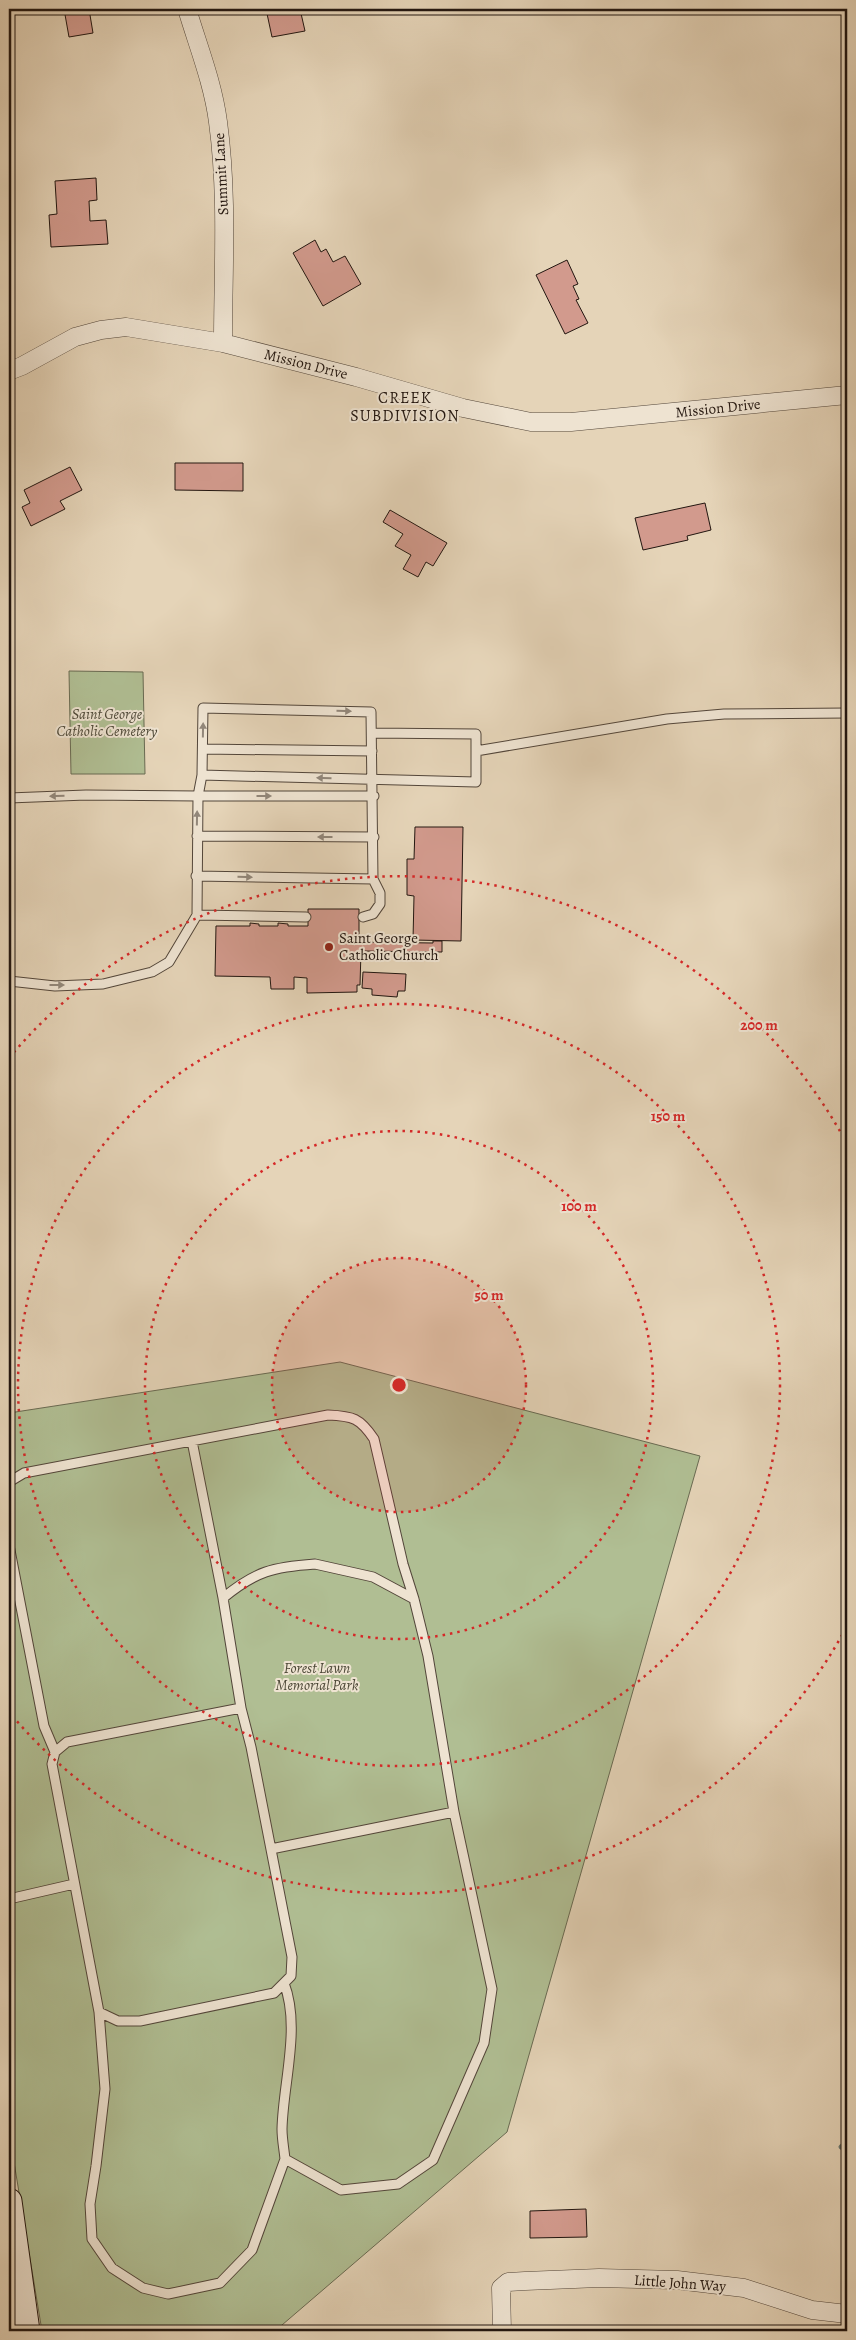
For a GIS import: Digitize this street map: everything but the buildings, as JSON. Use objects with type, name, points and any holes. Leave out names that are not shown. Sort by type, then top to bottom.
[{"type":"main road","points":[[9,2201],[27,2331]]},
{"type":"street","name":"Summit Lane","points":[[187,9],[212,90],[219,129],[223,227],[223,343]]},
{"type":"street","name":"Mission Drive","points":[[9,371],[22,366],[75,337],[101,330],[126,328],[223,343],[356,377],[463,408],[531,422],[571,422],[847,395]]},
{"type":"street","name":"Little John Way","points":[[502,2331],[501,2288],[508,2282],[599,2278],[677,2280],[744,2288],[812,2310],[847,2314]]},
{"type":"lane","points":[[9,981],[55,986],[103,984],[152,972],[169,962],[197,915],[198,796],[202,775],[203,708],[371,712],[374,796],[373,879],[380,893],[380,904],[373,914],[363,916]]},
{"type":"lane","points":[[476,751],[667,719],[724,714],[847,713]]},
{"type":"lane","points":[[202,775],[476,782],[476,734],[372,733]]},
{"type":"lane","points":[[203,749],[372,751]]},
{"type":"lane","points":[[9,798],[86,795],[374,796]]},
{"type":"lane","points":[[197,836],[374,837]]},
{"type":"lane","points":[[196,876],[373,879]]},
{"type":"lane","points":[[197,915],[306,917]]},
{"type":"lane","points":[[9,1482],[24,1474],[328,1415],[348,1416],[364,1424],[374,1439],[403,1564],[428,1656],[454,1812],[492,1989],[484,2043],[433,2160],[398,2184],[341,2190],[286,2159]]},
{"type":"lane","points":[[99,2012],[118,2021],[140,2021],[274,1993],[291,1976],[292,1957],[251,1747],[241,1708],[224,1598],[192,1441]]},
{"type":"lane","points":[[9,1545],[44,1726],[55,1752]]},
{"type":"lane","points":[[224,1598],[244,1581],[280,1567],[315,1564],[373,1577],[414,1599]]},
{"type":"lane","points":[[241,1708],[67,1742],[55,1752],[52,1764],[99,2012],[105,2089],[90,2204],[92,2238],[112,2268],[143,2288],[168,2294],[220,2282],[252,2250],[286,2159],[282,2129],[290,2055],[290,1998],[284,1983]]},
{"type":"lane","points":[[271,1848],[454,1812]]},
{"type":"lane","points":[[9,1899],[74,1884]]},
{"type":"green space","name":"Saint George Catholic Cemetery","points":[[69,671],[143,672],[145,774],[71,774]]},
{"type":"green space","name":"Forest Lawn Memorial Park","points":[[340,1362],[700,1456],[507,2132],[275,2331],[42,2331],[9,2132],[9,1413]]},
{"type":"waterway","points":[[841,2147],[847,2142]]},
{"type":"place","name":"Saint George Catholic Church","points":[[329,947]]},
{"type":"district","name":"CREEK SUBDIVISION","points":[[405,406]]}]
